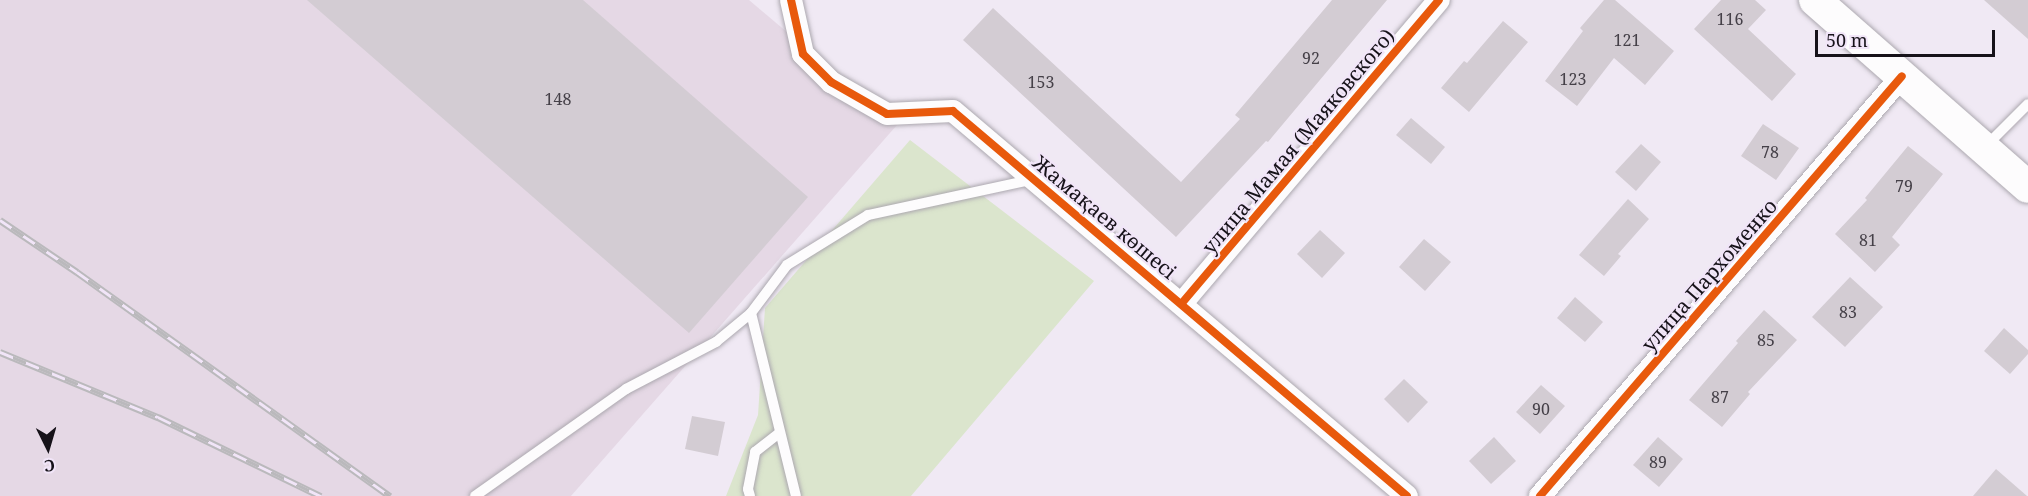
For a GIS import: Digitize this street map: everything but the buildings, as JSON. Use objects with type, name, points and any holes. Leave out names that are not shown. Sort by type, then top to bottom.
[{"type":"main road","points":[[1815,0],[2028,187]]},
{"type":"street","name":"Жамақаев көшесі","points":[[791,0],[803,54],[831,82],[887,114],[953,111],[1407,496]]},
{"type":"street","name":"улица Мамая (Маяковского)","points":[[1182,303],[1439,0]]},
{"type":"street","name":"улица Пархоменко","points":[[1540,496],[1902,76]]},
{"type":"lane","points":[[1984,148],[2028,104]]},
{"type":"lane","points":[[475,496],[626,389],[716,342],[751,313],[787,265],[868,214],[1034,179]]},
{"type":"lane","points":[[751,313],[796,496]]},
{"type":"lane","points":[[750,496],[747,489],[755,452],[779,433]]},
{"type":"shaded area","points":[[0,0],[749,0],[897,125],[571,496],[0,496]]},
{"type":"green space","points":[[910,140],[1094,281],[911,496],[726,496],[758,415],[765,308]]},
{"type":"railway","points":[[0,220],[77,272],[390,496]]},
{"type":"railway","points":[[0,352],[158,417],[321,496]]},
{"type":"cycle path","points":[[791,0],[803,54],[831,82],[887,114],[953,111],[1407,496]]},
{"type":"cycle path","points":[[1182,303],[1439,0]]},
{"type":"cycle path","points":[[1540,496],[1902,76]]}]
